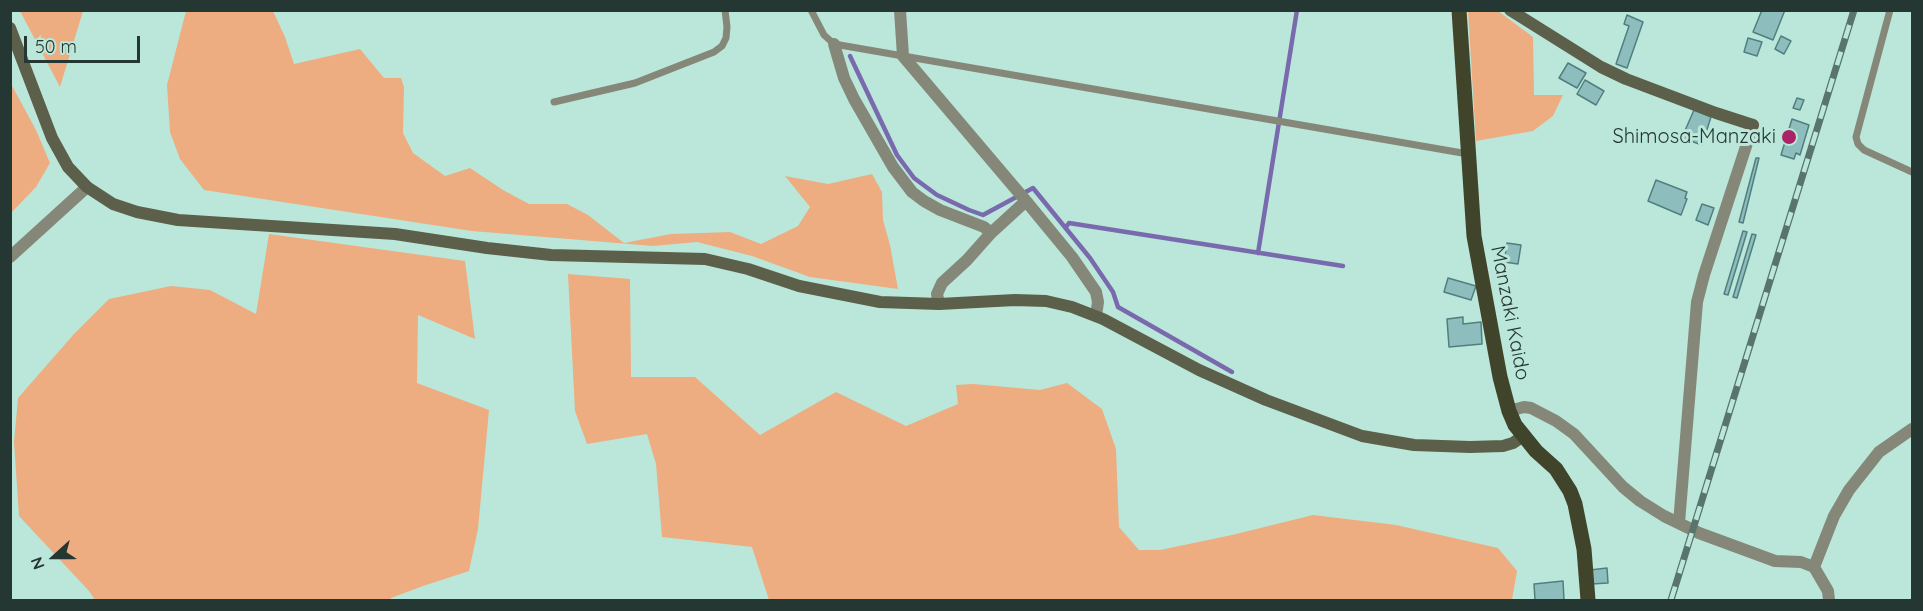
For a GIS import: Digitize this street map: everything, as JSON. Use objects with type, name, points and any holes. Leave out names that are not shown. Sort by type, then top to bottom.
[{"type":"main road","name":"Manzaki Kaido","points":[[1459,10],[1476,254],[1500,377],[1515,425],[1522,436],[1557,469],[1570,491],[1575,504],[1584,549],[1588,600]]},
{"type":"street","points":[[900,10],[903,57],[1072,257],[1096,292],[1098,302],[1096,316]]},
{"type":"street","points":[[1510,10],[1601,67],[1626,79],[1753,125],[1697,302],[1679,523]]},
{"type":"street","points":[[10,28],[52,138],[68,167],[87,187],[112,204],[137,212],[178,220],[395,234],[551,255],[705,259],[748,269],[799,286],[880,302],[939,304],[1015,300],[1046,301],[1096,316],[1209,374],[1266,400],[1362,436],[1414,445],[1470,447],[1503,446],[1513,443],[1522,436]]},
{"type":"street","points":[[834,45],[844,78],[854,99],[893,167],[912,192],[940,210],[984,226],[992,233]]},
{"type":"street","points":[[10,257],[87,187]]},
{"type":"street","points":[[939,304],[937,294],[942,283],[1026,201]]},
{"type":"street","points":[[1509,411],[1524,407],[1531,408],[1556,421],[1574,434],[1630,494],[1679,523],[1699,533],[1775,561],[1801,562],[1814,567],[1828,591],[1829,600]]},
{"type":"street","points":[[1814,567],[1834,516],[1849,490],[1879,452],[1912,429]]},
{"type":"lane","points":[[554,102],[635,83],[714,52],[723,46],[726,38],[725,10]]},
{"type":"lane","points":[[811,10],[824,35],[834,45],[1468,154]]},
{"type":"lane","points":[[1890,10],[1856,137],[1858,144],[1864,150],[1912,172]]},
{"type":"shaded area","points":[[20,11],[83,11],[60,87]]},
{"type":"shaded area","points":[[186,11],[273,11],[294,64],[360,49],[384,78],[401,78],[404,87],[403,133],[413,153],[445,176],[470,168],[529,204],[567,204],[588,215],[624,243],[671,234],[730,232],[761,244],[798,226],[810,207],[785,176],[828,184],[872,174],[882,192],[883,220],[898,289],[810,277],[752,256],[697,242],[653,246],[472,231],[204,190],[180,159],[170,132],[167,85]]},
{"type":"shaded area","points":[[1468,11],[1498,11],[1533,37],[1534,95],[1563,95],[1553,116],[1533,131],[1476,141]]},
{"type":"shaded area","points":[[10,82],[36,130],[50,163],[36,187],[11,213]]},
{"type":"shaded area","points":[[269,234],[465,261],[475,339],[418,315],[417,383],[489,410],[478,529],[469,571],[390,600],[95,600],[19,516],[14,442],[18,398],[74,334],[109,299],[171,286],[210,290],[256,314]]},
{"type":"shaded area","points":[[568,274],[630,279],[631,377],[695,377],[760,435],[836,392],[906,426],[958,404],[956,385],[973,384],[1040,390],[1067,383],[1102,409],[1116,449],[1119,527],[1139,550],[1160,550],[1313,515],[1396,525],[1498,548],[1517,571],[1512,600],[769,600],[752,547],[662,537],[656,464],[647,434],[587,444],[575,411]]},
{"type":"building","points":[[1762,10],[1785,10],[1773,40],[1753,32]]},
{"type":"building","points":[[1627,15],[1643,22],[1627,68],[1616,64],[1629,26],[1624,24]]},
{"type":"building","points":[[1781,36],[1791,41],[1784,54],[1775,49]]},
{"type":"building","points":[[1748,38],[1762,42],[1757,56],[1744,52]]},
{"type":"building","points":[[1568,63],[1586,73],[1577,88],[1559,78]]},
{"type":"building","points":[[1585,80],[1604,91],[1596,105],[1577,94]]},
{"type":"building","points":[[1797,98],[1804,100],[1800,110],[1793,108]]},
{"type":"building","points":[[1694,110],[1711,117],[1702,145],[1685,139],[1686,136],[1683,135]]},
{"type":"building","points":[[1792,119],[1809,125],[1800,155],[1796,153],[1794,159],[1781,155]]},
{"type":"building","points":[[1756,158],[1759,158],[1743,223],[1739,222]]},
{"type":"building","points":[[1656,180],[1687,192],[1681,215],[1648,201]]},
{"type":"building","points":[[1702,204],[1714,208],[1708,225],[1696,220]]},
{"type":"building","points":[[1743,231],[1747,232],[1728,295],[1724,294]]},
{"type":"building","points":[[1752,234],[1756,235],[1737,298],[1733,297]]},
{"type":"building","points":[[1507,243],[1521,245],[1518,264],[1504,262]]},
{"type":"building","points":[[1448,278],[1476,286],[1471,300],[1444,292]]},
{"type":"building","points":[[1463,317],[1463,324],[1481,322],[1482,344],[1449,347],[1447,319]]},
{"type":"building","points":[[1607,568],[1608,583],[1591,584],[1590,570]]},
{"type":"building","points":[[1563,581],[1564,600],[1535,600],[1534,584]]},
{"type":"waterway","points":[[1258,253],[1297,10]]},
{"type":"waterway","points":[[850,56],[897,155],[914,178],[937,195],[983,215],[1033,188],[1090,258],[1113,292],[1118,307],[1232,372]]},
{"type":"waterway","points":[[1066,227],[1069,223],[1343,266]]},
{"type":"railway","points":[[1671,600],[1854,10]]},
{"type":"place","name":"Shimosa-Manzaki","points":[[1789,137]]}]
